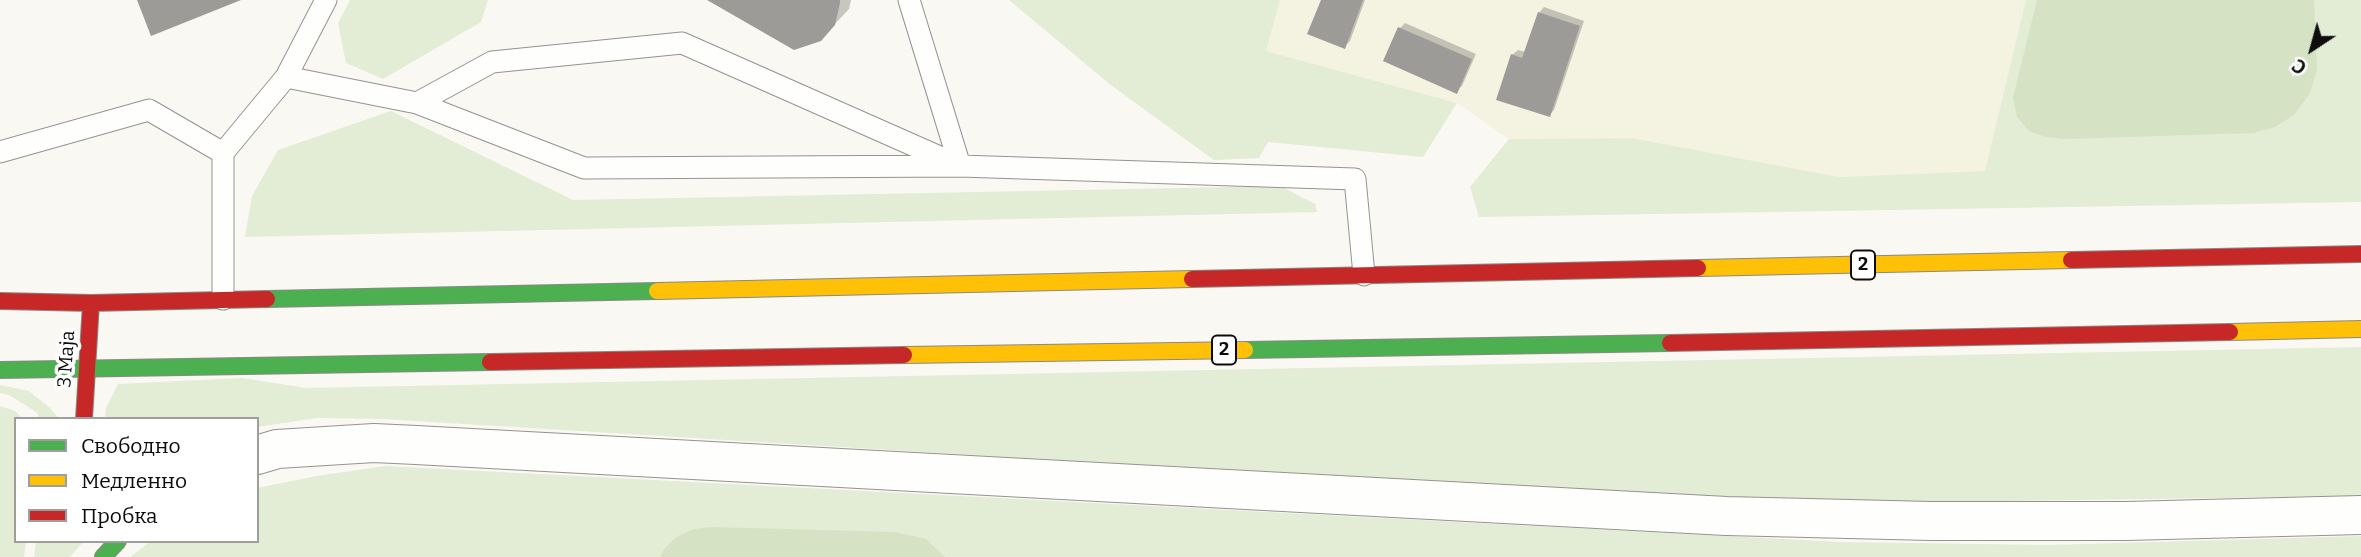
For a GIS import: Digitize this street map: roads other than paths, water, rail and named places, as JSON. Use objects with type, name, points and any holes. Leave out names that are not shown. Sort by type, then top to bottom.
[{"type":"main road","name":"2","points":[[0,301],[92,303],[2361,254]]},
{"type":"main road","name":"3 Maja","points":[[84,417],[92,303]]},
{"type":"main road","name":"2","points":[[0,370],[1681,343],[2361,329]]},
{"type":"main road","points":[[103,557],[116,543]]},
{"type":"street","points":[[259,455],[277,449],[374,443],[1753,517],[1945,522],[2361,515]]},
{"type":"lane","points":[[223,299],[223,153],[286,77],[326,0]]},
{"type":"lane","points":[[909,0],[960,166]]},
{"type":"lane","points":[[417,103],[492,62],[682,43],[960,166]]},
{"type":"lane","points":[[286,77],[417,103],[584,168],[960,166],[1355,179],[1364,275]]},
{"type":"lane","points":[[0,152],[149,110],[223,153]]}]
